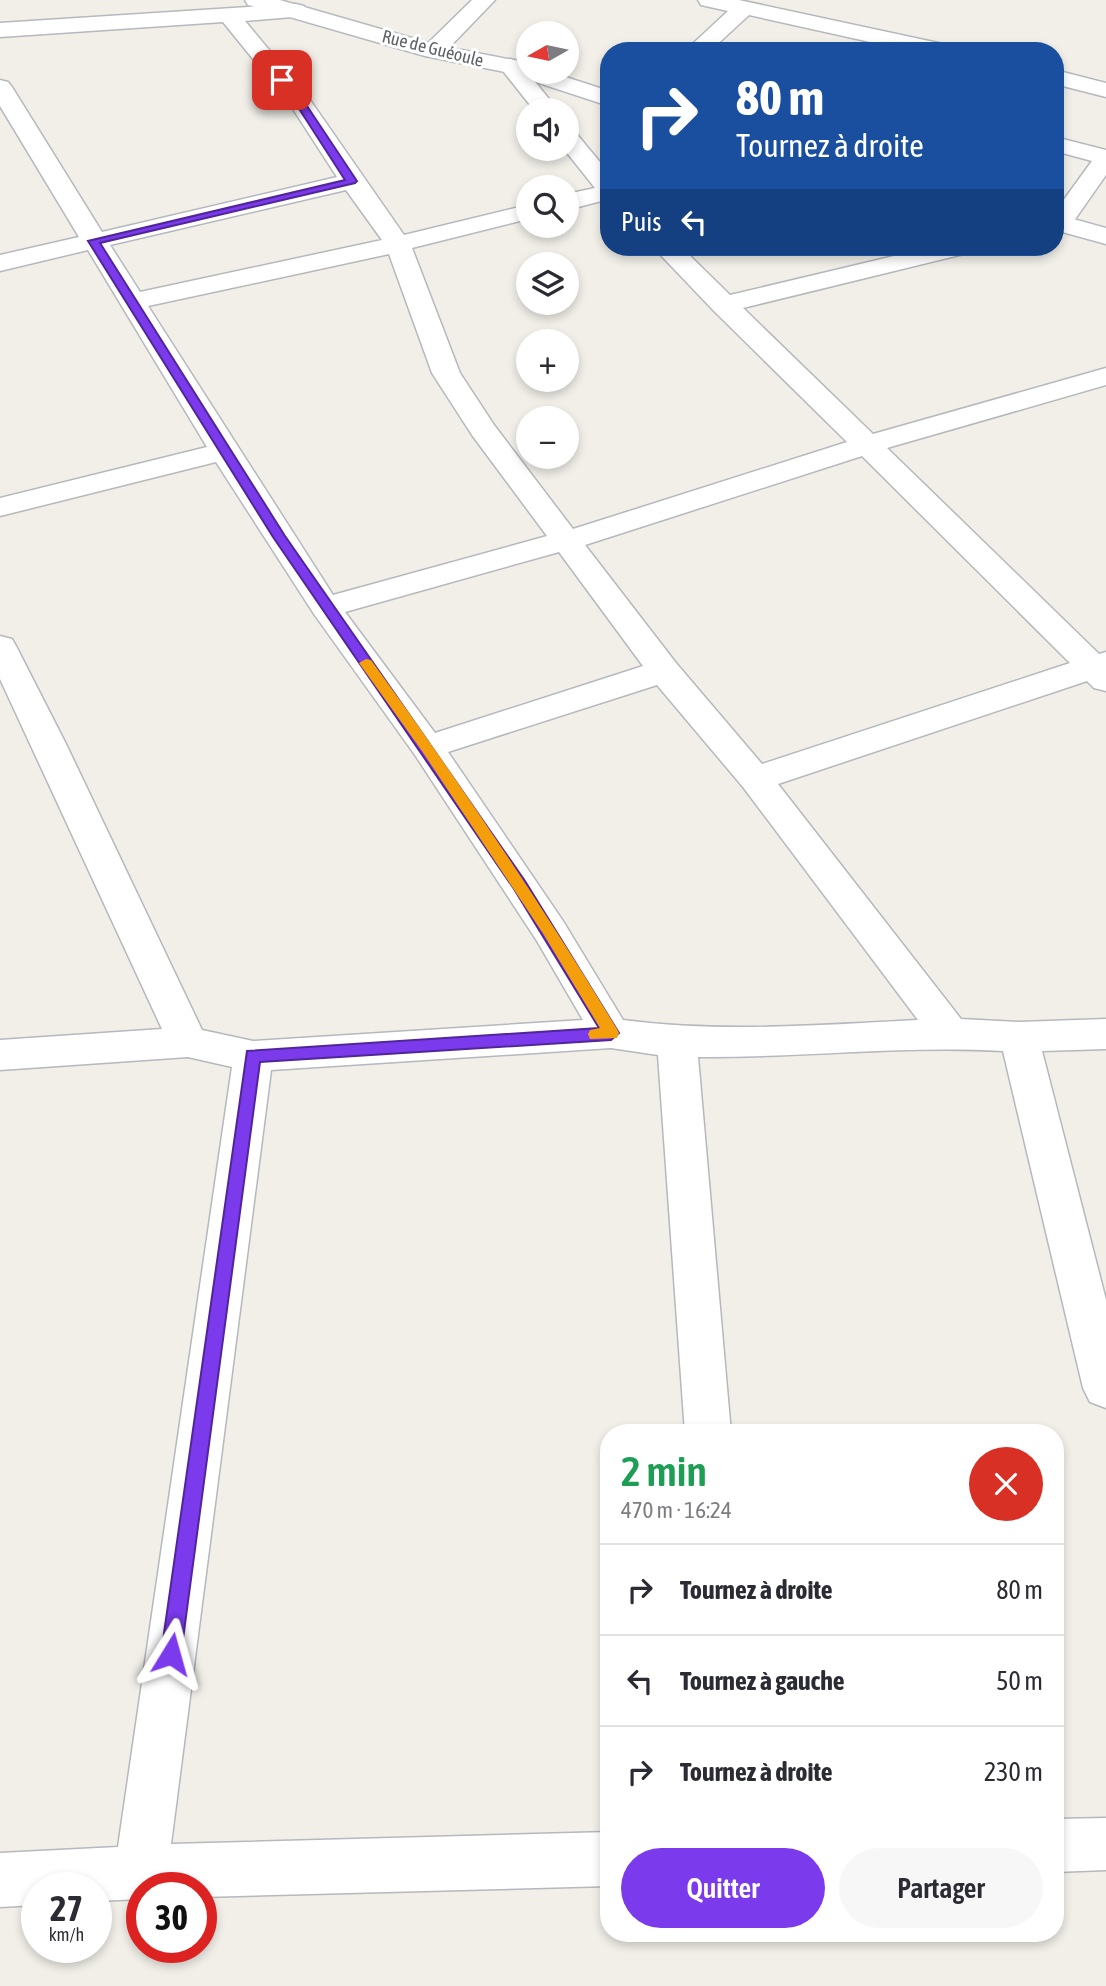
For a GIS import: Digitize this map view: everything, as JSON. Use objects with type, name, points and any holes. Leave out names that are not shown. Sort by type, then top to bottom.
[{"type":"street","name":"Rue de Guéoule","points":[[256,0],[433,51],[510,66],[600,96]]},
{"type":"street","points":[[433,51],[484,0]]},
{"type":"street","points":[[709,0],[901,42]]},
{"type":"street","points":[[706,42],[744,8]]},
{"type":"street","points":[[0,30],[296,11]]},
{"type":"street","points":[[229,15],[300,102],[398,244],[446,373],[482,429],[664,671],[755,779],[950,1033]]},
{"type":"street","points":[[510,66],[536,98]]},
{"type":"street","points":[[1064,80],[1106,90]]},
{"type":"street","points":[[5,103],[224,452],[325,607],[427,747],[550,931],[611,1033]]},
{"type":"street","points":[[1064,146],[1106,158],[1064,214]]},
{"type":"street","points":[[579,152],[600,179]]},
{"type":"street","points":[[0,263],[352,181]]},
{"type":"street","points":[[579,199],[600,193]]},
{"type":"street","points":[[131,302],[398,244],[516,215]]},
{"type":"street","points":[[1064,225],[1106,236]]},
{"type":"street","points":[[675,256],[867,446],[1102,670],[755,779]]},
{"type":"street","points":[[723,305],[926,256]]},
{"type":"street","points":[[325,607],[565,541],[867,446],[1103,380]]},
{"type":"street","points":[[0,507],[224,452]]},
{"type":"street","points":[[0,646],[50,746],[188,1042]]},
{"type":"street","points":[[427,747],[664,671]]},
{"type":"street","points":[[0,1055],[188,1042],[253,1056],[611,1033],[677,1042],[770,1044],[950,1033],[1018,1037],[1106,1034]]},
{"type":"street","points":[[1018,1037],[1106,1388]]},
{"type":"street","points":[[677,1042],[707,1424]]},
{"type":"street","points":[[253,1056],[141,1872],[600,1859]]},
{"type":"street","points":[[1064,1846],[1106,1844]]},
{"type":"street","points":[[0,1880],[126,1873]]},
{"type":"slow traffic","points":[[366,663],[427,747],[550,931],[611,1033],[596,1034]]},
{"type":"route","points":[[171,1654],[253,1056],[611,1033],[550,931],[427,747],[325,607],[279,537],[93,241],[352,181],[300,102],[282,80]]}]
